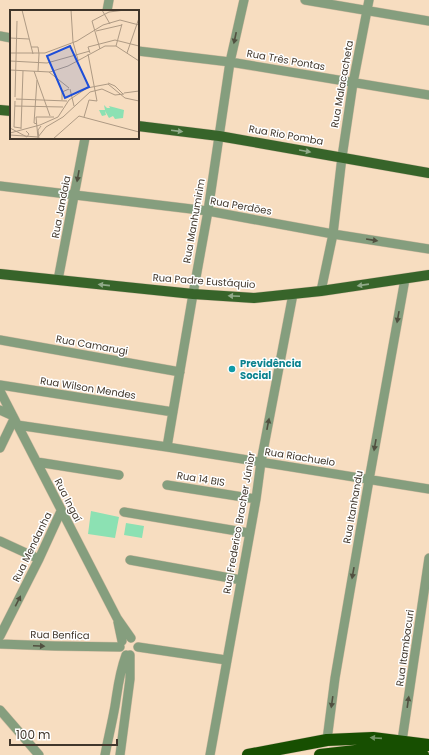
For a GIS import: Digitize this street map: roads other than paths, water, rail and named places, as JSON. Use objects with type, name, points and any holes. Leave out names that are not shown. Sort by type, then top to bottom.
[{"type":"highway","points":[[248,755],[327,740],[373,738],[429,745]]},
{"type":"highway","points":[[320,755],[373,749],[405,751],[422,755]]},
{"type":"main road","points":[[0,110],[10,111]]},
{"type":"main road","name":"Rua Rio Pomba","points":[[139,126],[219,136],[429,173]]},
{"type":"main road","name":"Rua Padre Eustáquio","points":[[0,274],[193,294],[254,298],[321,291],[429,275]]},
{"type":"street","points":[[107,10],[109,0]]},
{"type":"street","name":"Rua Manhumirim","points":[[167,447],[208,211],[230,62],[244,0]]},
{"type":"street","points":[[305,0],[429,21]]},
{"type":"street","name":"Rua Malacacheta","points":[[321,291],[333,234],[353,83],[369,0]]},
{"type":"street","points":[[0,36],[10,38]]},
{"type":"street","name":"Rua Três Pontas","points":[[139,51],[230,62],[429,96]]},
{"type":"street","name":"Rua Jandaia","points":[[58,280],[85,139]]},
{"type":"street","name":"Rua Perdões","points":[[0,186],[208,211],[333,234],[429,248]]},
{"type":"street","name":"Rua Itanhandu","points":[[327,740],[335,678],[405,279]]},
{"type":"street","name":"Rua Frederico Bracher Júnior","points":[[210,755],[256,498],[261,462],[293,294]]},
{"type":"street","name":"Rua Camarugi","points":[[0,340],[180,372]]},
{"type":"street","name":"Rua Wilson Mendes","points":[[0,385],[173,412]]},
{"type":"street","name":"Rua Ingaí","points":[[1,396],[41,463],[61,511],[117,618],[131,638]]},
{"type":"street","points":[[0,410],[15,420],[167,447]]},
{"type":"street","points":[[0,448],[15,420]]},
{"type":"street","name":"Rua Riachuelo","points":[[167,447],[429,489]]},
{"type":"street","points":[[41,463],[119,475]]},
{"type":"street","name":"Rua 14 BIS","points":[[168,485],[256,498]]},
{"type":"street","name":"Rua Mendanha","points":[[0,636],[40,559],[61,511]]},
{"type":"street","points":[[124,512],[249,533]]},
{"type":"street","points":[[0,541],[40,559]]},
{"type":"street","name":"Rua Itambacuri","points":[[402,741],[429,558]]},
{"type":"street","points":[[130,560],[241,580]]},
{"type":"street","name":"Rua Ingaí","points":[[117,618],[121,644]]},
{"type":"street","points":[[124,638],[131,638],[136,641],[138,648],[135,653],[128,655],[122,653],[121,644],[124,638]]},
{"type":"street","name":"Rua Benfica","points":[[0,644],[55,646],[121,644]]},
{"type":"street","points":[[138,648],[226,660]]},
{"type":"street","points":[[105,755],[120,671],[128,655]]},
{"type":"street","points":[[120,755],[131,667],[128,655]]},
{"type":"street","points":[[0,710],[39,755]]},
{"type":"street","points":[[122,740],[125,755]]},
{"type":"place","name":"Previdência Social","points":[[232,369]]}]
